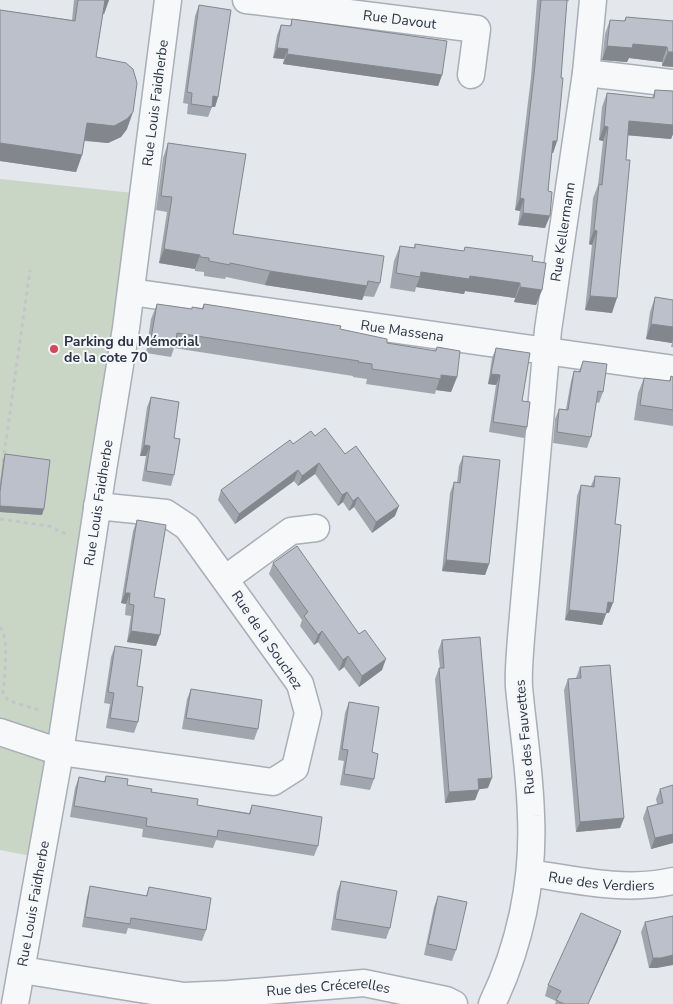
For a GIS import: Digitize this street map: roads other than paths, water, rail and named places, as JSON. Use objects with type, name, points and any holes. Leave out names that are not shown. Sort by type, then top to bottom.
[{"type":"street","name":"Rue Louis Faidherbe","points":[[15,1004],[60,752],[131,292],[168,0]]},
{"type":"street","name":"Rue Davout","points":[[246,0],[477,29],[471,75]]},
{"type":"street","name":"Rue Kellermann","points":[[537,465],[547,351],[586,73],[593,0]]},
{"type":"street","points":[[586,73],[673,83]]},
{"type":"street","name":"Rue Massena","points":[[131,292],[673,370]]},
{"type":"street","name":"Rue des Fauvettes","points":[[492,1004],[518,934],[530,873],[532,816],[519,684],[521,638],[537,465]]},
{"type":"street","name":"Rue de la Souchez","points":[[0,732],[60,752],[273,782],[295,768],[308,713],[300,684],[187,527],[166,513],[97,506]]},
{"type":"street","points":[[225,579],[291,531],[316,528]]},
{"type":"street","name":"Rue des Verdiers","points":[[530,873],[615,885],[661,884],[673,881]]},
{"type":"street","name":"Rue des Crécerelles","points":[[22,970],[184,996],[364,983],[446,1000],[454,1004]]},
{"type":"place","name":"Parking du Mémorial de la cote 70","points":[[54,349]]}]
